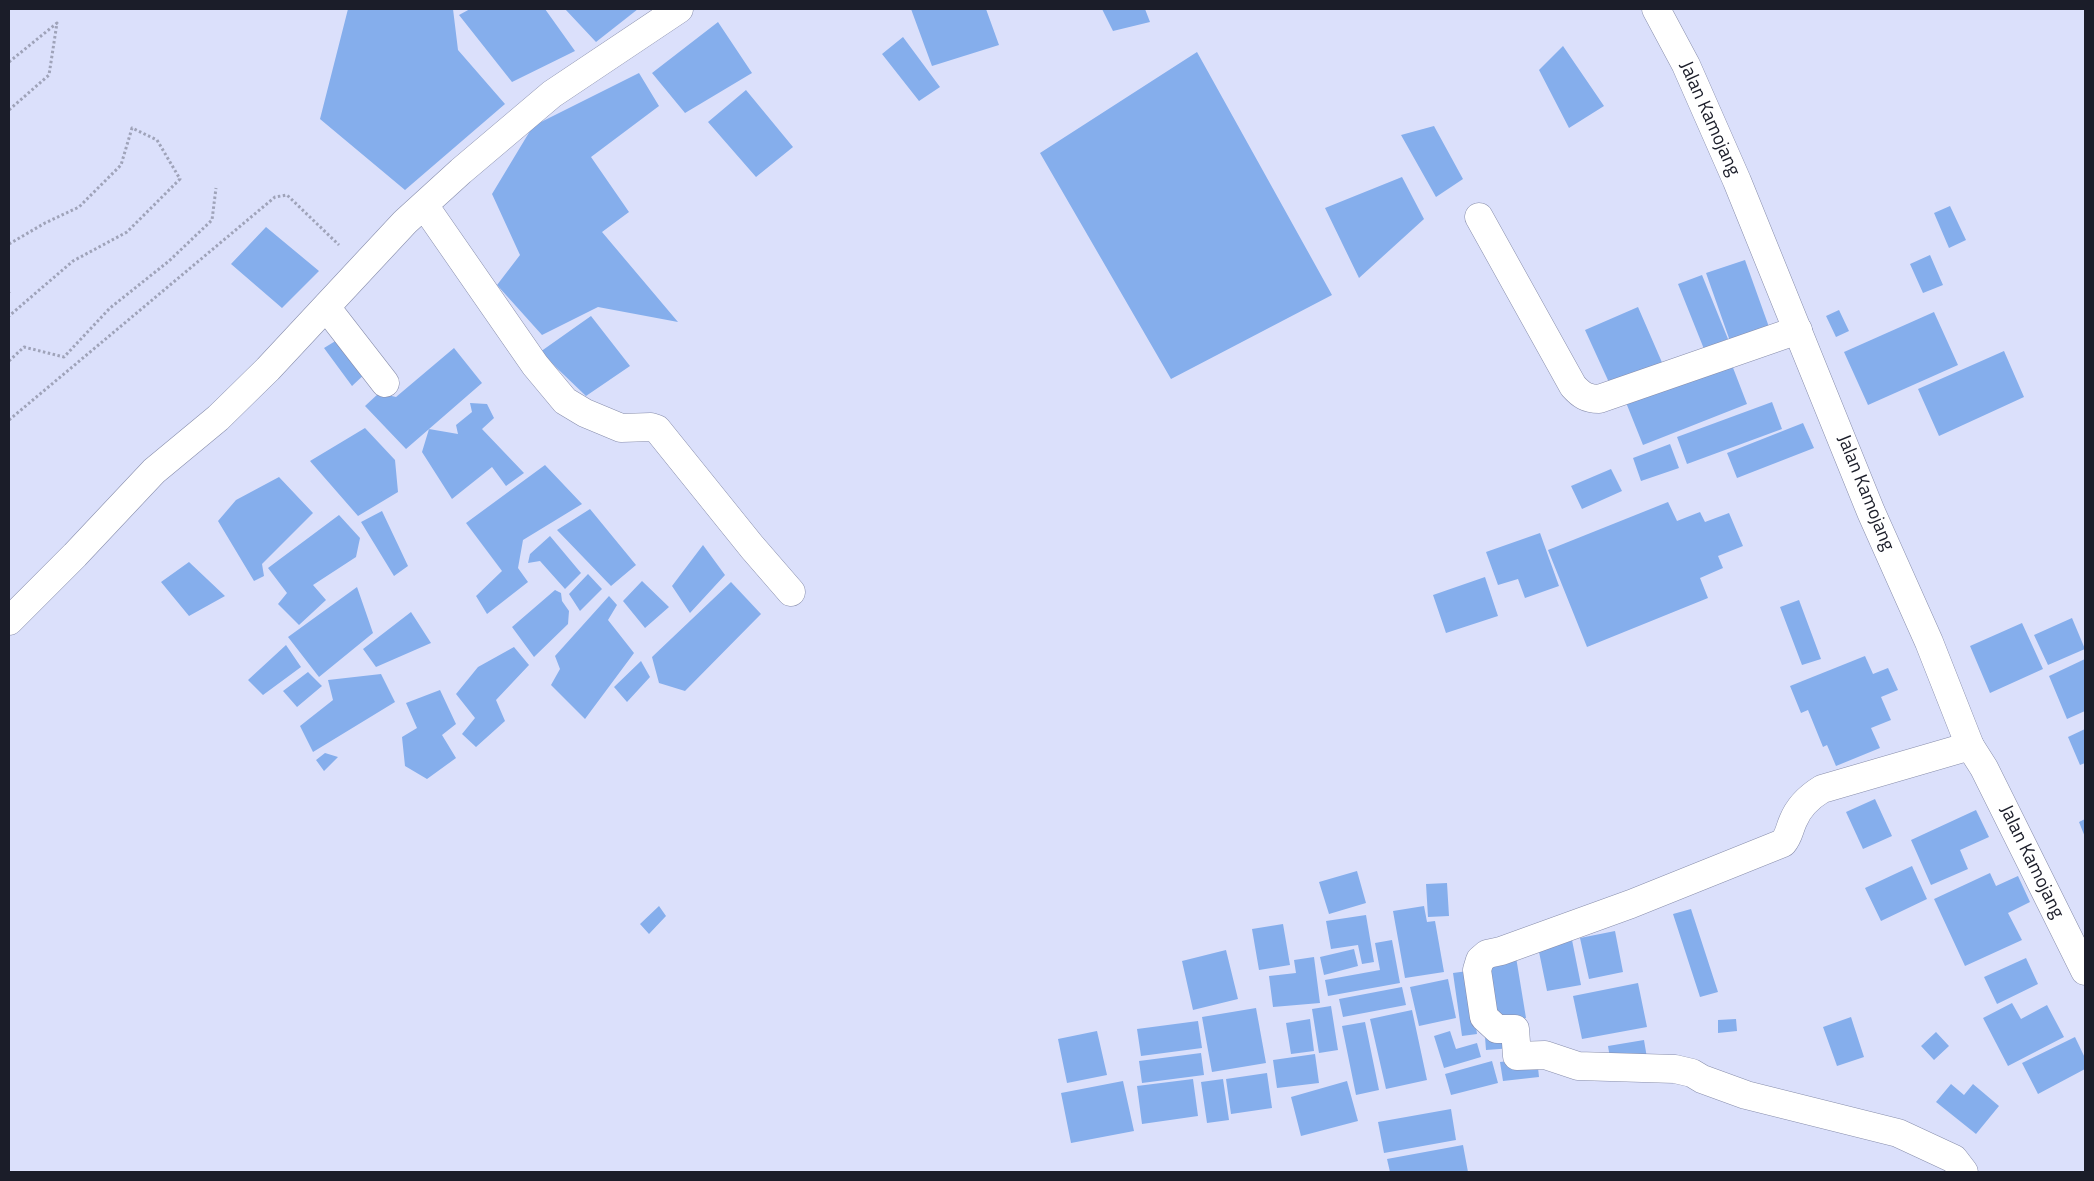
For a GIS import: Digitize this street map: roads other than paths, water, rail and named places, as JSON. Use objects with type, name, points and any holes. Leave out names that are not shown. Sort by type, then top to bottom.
[{"type":"street","points":[[9,621],[75,555],[154,471],[218,418],[268,369],[405,222],[461,171],[552,94],[679,9]]},
{"type":"street","name":"Jalan Kamojang","points":[[1656,9],[1686,65],[1798,330],[1871,512],[1929,642],[1970,746],[1984,768],[2085,971]]},
{"type":"street","points":[[424,205],[535,365],[565,401],[585,413],[621,428],[651,427],[657,429],[752,547],[791,592]]},
{"type":"street","points":[[1479,217],[1573,386],[1582,395],[1591,400],[1600,400],[1798,330]]},
{"type":"street","points":[[326,307],[385,383]]},
{"type":"street","points":[[1964,1172],[1954,1159],[1898,1133],[1746,1095],[1702,1079],[1692,1073],[1675,1069],[1578,1066],[1545,1055],[1517,1056],[1515,1029],[1497,1028],[1484,1018],[1476,970],[1480,960],[1487,954],[1501,951],[1631,904],[1783,843],[1788,836],[1792,822],[1799,809],[1808,798],[1822,789],[1970,746]]}]
